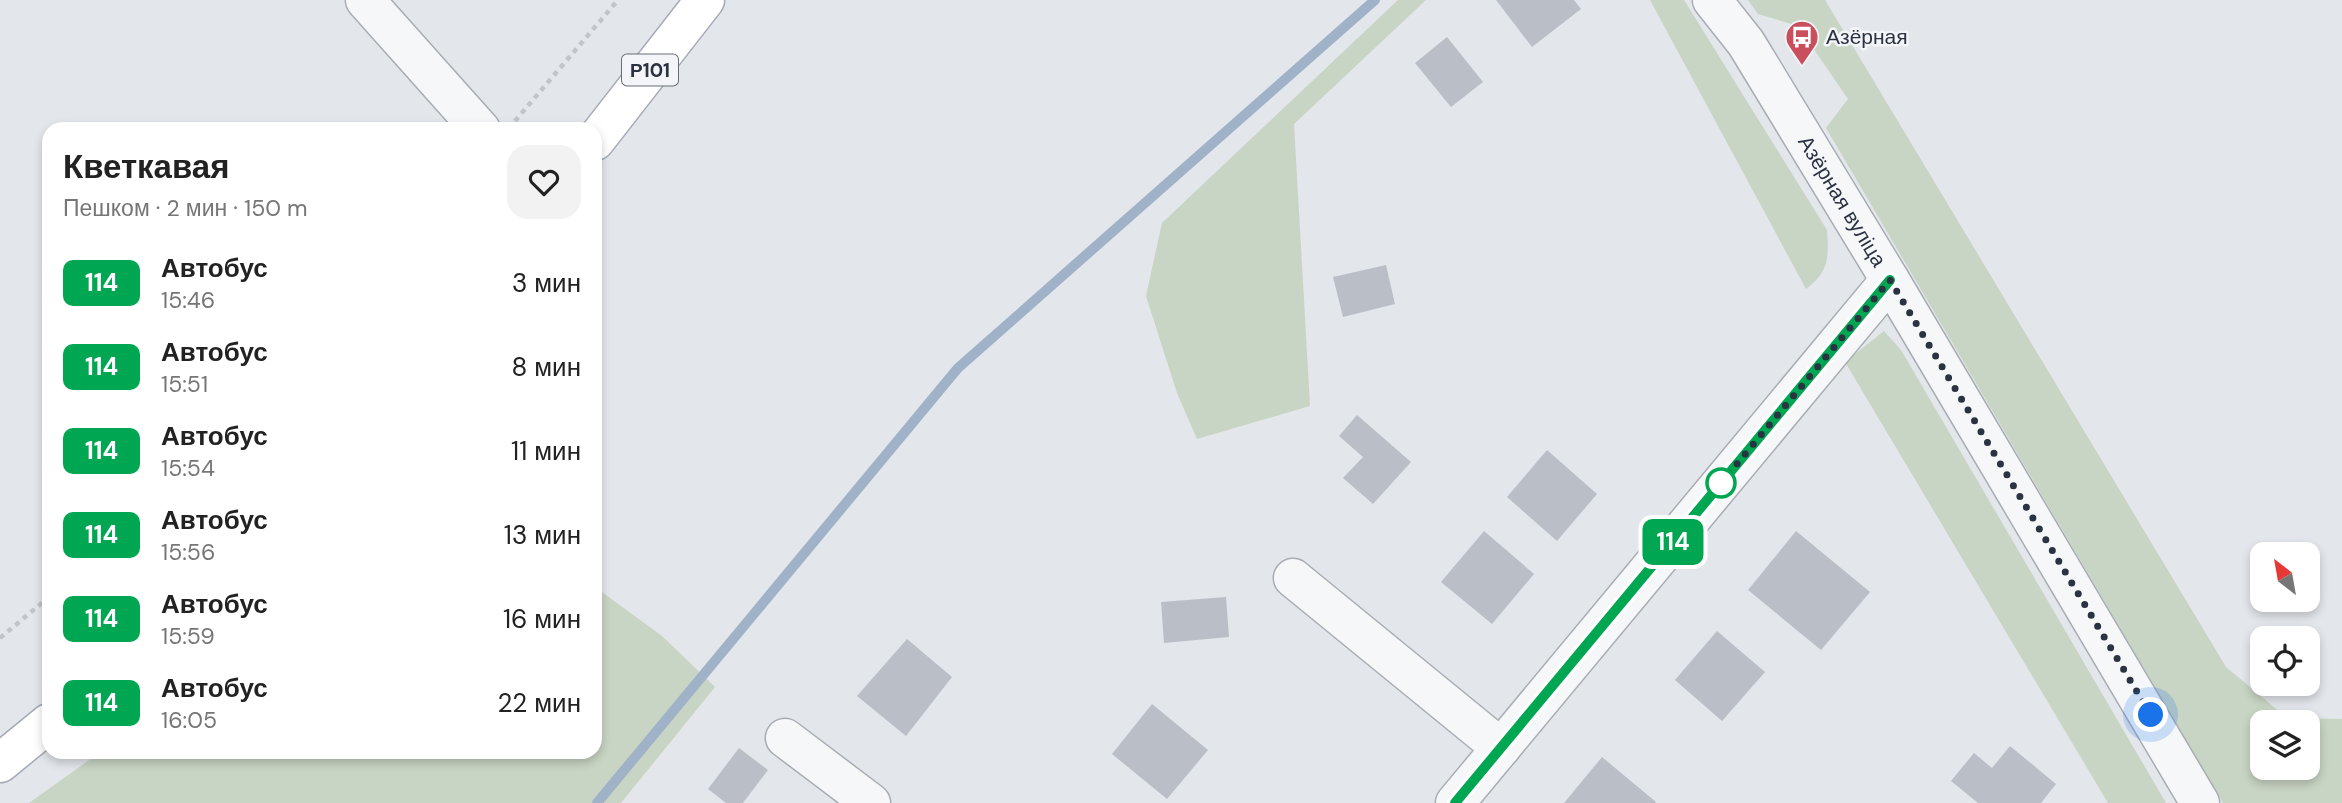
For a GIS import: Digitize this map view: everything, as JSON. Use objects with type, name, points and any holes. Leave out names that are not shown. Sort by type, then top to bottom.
[{"type":"main road","name":"Р101","points":[[602,132],[705,0]]},
{"type":"main road","points":[[0,763],[42,729]]},
{"type":"street","points":[[365,0],[474,122]]},
{"type":"street","name":"Азёрная вуліца","points":[[1712,0],[1746,43],[2200,803]]},
{"type":"street","points":[[1455,803],[1890,280]]},
{"type":"street","points":[[1293,578],[1501,748]]},
{"type":"street","points":[[786,738],[871,803]]},
{"type":"path","points":[[515,122],[618,0]]},
{"type":"path","points":[[0,638],[42,603]]},
{"type":"green space","points":[[1398,0],[1426,0],[1294,124],[1310,406],[1197,439],[1177,393],[1146,296],[1162,223]]},
{"type":"green space","points":[[1650,0],[1684,0],[1827,230],[1826,263],[1814,283],[1806,289]]},
{"type":"green space","points":[[1748,0],[1825,0],[2226,667],[2250,687],[2250,696],[2261,696],[2277,710],[2250,710],[2250,780],[2320,780],[2320,719],[2342,719],[2342,803],[2223,803],[1826,128],[1848,99],[1798,26],[1758,14]]},
{"type":"green space","points":[[1884,331],[1901,350],[2166,803],[2108,803],[1845,362]]},
{"type":"green space","points":[[602,592],[662,636],[715,687],[621,803],[29,803],[91,759],[602,759]]},
{"type":"building","points":[[1496,0],[1574,0],[1581,9],[1532,47]]},
{"type":"building","points":[[1447,37],[1483,82],[1451,107],[1415,63]]},
{"type":"building","points":[[1386,265],[1395,304],[1343,317],[1333,277]]},
{"type":"building","points":[[1357,415],[1411,462],[1373,504],[1343,478],[1363,457],[1339,436]]},
{"type":"building","points":[[1547,450],[1597,494],[1557,541],[1507,497]]},
{"type":"building","points":[[1484,531],[1534,574],[1492,624],[1441,582]]},
{"type":"building","points":[[1796,531],[1870,592],[1821,650],[1748,590]]},
{"type":"building","points":[[1226,597],[1229,637],[1164,643],[1161,602]]},
{"type":"building","points":[[1717,631],[1765,672],[1722,721],[1675,680]]},
{"type":"building","points":[[907,639],[952,677],[906,736],[857,696]]},
{"type":"building","points":[[1152,704],[1208,750],[1167,799],[1112,754]]},
{"type":"building","points":[[2010,746],[2056,784],[2041,803],[1978,803],[1951,781],[1974,753],[1992,768]]},
{"type":"building","points":[[739,748],[768,770],[743,803],[726,803],[708,789]]},
{"type":"building","points":[[1602,757],[1656,802],[1564,803]]},
{"type":"waterway","points":[[597,803],[958,368],[1375,0]]},
{"type":"bus line","name":"114","points":[[1455,803],[1890,280]]},
{"type":"place","name":"Азёрная","points":[[1802,67]]},
{"type":"route","points":[[1721,483],[1890,280],[2151,715]]}]
